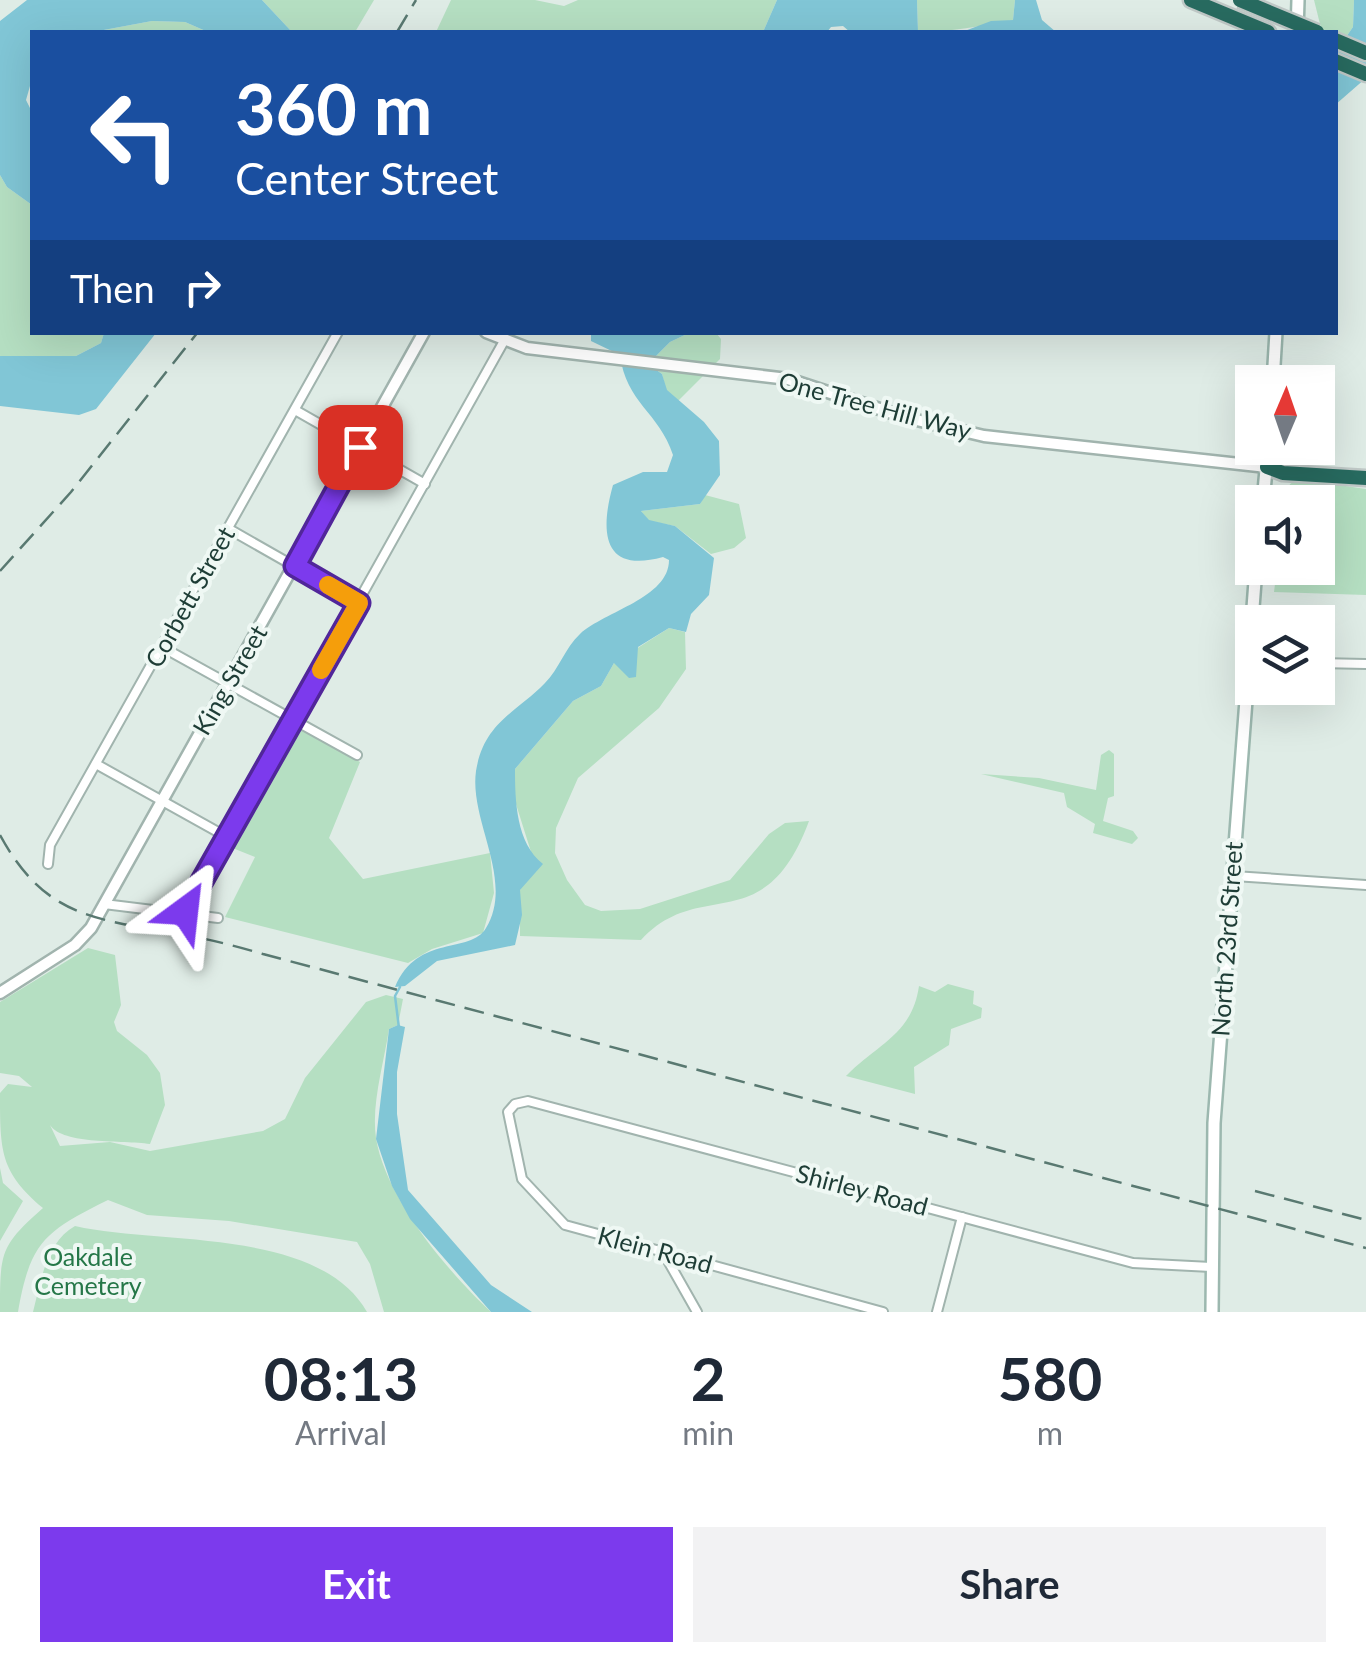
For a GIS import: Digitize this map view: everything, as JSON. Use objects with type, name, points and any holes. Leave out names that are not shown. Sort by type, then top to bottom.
[{"type":"highway","points":[[1190,0],[1263,30]]},
{"type":"highway","points":[[1240,0],[1311,30]]},
{"type":"highway","points":[[1338,41],[1366,54]]},
{"type":"highway","points":[[1338,62],[1366,74]]},
{"type":"highway","points":[[1267,467],[1283,464],[1366,470]]},
{"type":"highway","points":[[1267,467],[1283,473],[1366,478]]},
{"type":"main road","points":[[1297,30],[1298,0]]},
{"type":"main road","points":[[1274,365],[1276,335]]},
{"type":"main road","points":[[1265,485],[1267,467]]},
{"type":"main road","name":"North 23rd Street","points":[[1212,1312],[1215,1108],[1247,705]]},
{"type":"street","name":"Corbett Street","points":[[48,864],[50,845],[336,335]]},
{"type":"street","name":"King Street","points":[[0,993],[76,945],[104,904],[422,335]]},
{"type":"street","name":"One Tree Hill Way","points":[[492,335],[527,348],[798,381],[904,417],[984,436],[1267,467]]},
{"type":"street","points":[[185,911],[504,341]]},
{"type":"street","points":[[295,410],[425,484]]},
{"type":"street","points":[[229,529],[359,603]]},
{"type":"street","points":[[162,647],[357,754]]},
{"type":"street","points":[[1335,663],[1366,664]]},
{"type":"street","points":[[96,764],[227,838]]},
{"type":"street","points":[[1234,876],[1366,885]]},
{"type":"street","points":[[104,904],[218,918]]},
{"type":"street","name":"Shirley Road","points":[[514,1104],[528,1101],[1133,1262],[1212,1267]]},
{"type":"street","name":"Klein Road","points":[[514,1104],[508,1117],[522,1179],[559,1222],[882,1312]]},
{"type":"street","points":[[937,1312],[962,1217]]},
{"type":"street","points":[[664,1252],[698,1312]]},
{"type":"green space","points":[[262,0],[374,0],[356,30],[290,30]]},
{"type":"green space","points":[[451,0],[535,0],[564,6],[578,0],[777,0],[764,30],[437,30]]},
{"type":"green space","points":[[917,0],[1015,0],[1013,20],[954,30],[918,30]]},
{"type":"green space","points":[[1314,0],[1354,0],[1353,27],[1338,49],[1338,30],[1322,30]]},
{"type":"green space","points":[[152,21],[185,22],[203,30],[104,30]]},
{"type":"green space","points":[[0,175],[7,187],[30,204],[30,335],[103,335],[101,343],[76,356],[0,356]]},
{"type":"green space","points":[[685,335],[718,335],[721,339],[720,359],[678,401],[666,390],[662,374],[648,364],[670,342]]},
{"type":"green space","points":[[1298,479],[1366,489],[1366,595],[1274,592],[1275,585],[1335,585],[1335,485],[1290,484]]},
{"type":"green space","points":[[705,495],[739,504],[746,538],[734,548],[711,554],[675,526],[649,521],[641,511],[700,504]]},
{"type":"green space","points":[[669,628],[685,632],[686,669],[659,708],[578,778],[556,828],[555,853],[567,880],[585,905],[601,911],[640,909],[730,880],[769,834],[785,823],[809,821],[791,858],[772,882],[752,895],[686,911],[664,921],[641,940],[520,936],[520,890],[532,855],[515,801],[515,769],[573,701],[601,686],[614,663]]},
{"type":"green space","points":[[301,729],[360,762],[329,838],[363,879],[490,853],[494,893],[483,933],[432,949],[408,963],[225,917],[255,857],[230,847],[293,733]]},
{"type":"green space","points":[[1109,750],[1114,754],[1114,796],[1108,798],[1103,821],[1133,831],[1138,838],[1132,844],[1093,833],[1095,824],[1067,807],[1064,793],[981,774],[1039,778],[1096,790],[1101,755]]},
{"type":"green space","points":[[88,948],[115,955],[121,1005],[114,1022],[117,1031],[147,1055],[160,1073],[165,1105],[150,1144],[80,1139],[50,1125],[60,1146],[110,1142],[150,1151],[263,1131],[285,1119],[305,1078],[366,1002],[386,995],[403,999],[398,1025],[389,1029],[377,1098],[376,1138],[382,1161],[421,1232],[491,1312],[384,1312],[370,1264],[357,1242],[229,1221],[147,1215],[108,1200],[69,1221],[44,1241],[28,1269],[18,1312],[0,1312],[5,1252],[18,1232],[43,1208],[10,1171],[2,1145],[0,1093],[8,1084],[32,1087],[19,1076],[0,1073],[0,1002]]},
{"type":"green space","points":[[948,984],[974,991],[973,1004],[982,1008],[981,1018],[951,1029],[949,1045],[914,1067],[915,1094],[846,1076],[901,1028],[915,1003],[919,986],[935,992]]},
{"type":"green space","points":[[0,1168],[3,1183],[23,1201],[0,1241]]},
{"type":"green space","name":"Oakdale Cemetery","points":[[75,1226],[275,1252],[313,1265],[344,1285],[367,1312],[33,1312],[51,1252]]},
{"type":"water","points":[[27,0],[262,0],[290,30],[203,30],[185,22],[152,21],[104,30],[30,30],[30,86],[26,100],[30,108],[30,204],[7,187],[0,175],[0,21]]},
{"type":"water","points":[[777,0],[917,0],[918,30],[848,30],[843,26],[829,30],[764,30]]},
{"type":"water","points":[[1015,0],[1036,0],[1042,20],[1054,30],[967,30],[991,21],[1013,20]]},
{"type":"water","points":[[1354,0],[1366,0],[1366,78],[1338,102],[1338,49],[1353,27]]},
{"type":"water","points":[[103,335],[154,335],[96,409],[79,415],[0,406],[0,356],[76,356],[101,343]]},
{"type":"water","points":[[591,335],[685,335],[670,342],[648,364],[662,374],[667,390],[704,422],[719,441],[720,475],[700,504],[641,511],[649,520],[675,526],[714,558],[709,595],[691,614],[686,632],[669,628],[638,647],[636,677],[629,678],[614,663],[601,686],[573,701],[515,769],[522,833],[543,864],[520,890],[522,915],[515,945],[437,961],[405,986],[395,987],[417,959],[478,936],[494,910],[494,870],[476,790],[476,771],[486,741],[550,677],[580,634],[647,594],[666,573],[669,560],[663,557],[628,559],[610,545],[607,518],[613,485],[643,472],[667,472],[673,455],[660,428],[629,385],[620,355],[591,341]]},
{"type":"water","points":[[405,1027],[397,1072],[397,1114],[408,1190],[491,1285],[532,1312],[491,1312],[410,1219],[392,1186],[376,1139],[389,1029]]},
{"type":"waterway","points":[[399,1028],[395,996],[400,987]]},
{"type":"railway","points":[[398,30],[416,0]]},
{"type":"railway","points":[[0,571],[71,492],[196,335]]},
{"type":"railway","points":[[0,835],[35,883],[55,899],[98,918],[232,945],[1366,1248]]},
{"type":"railway","points":[[1255,1191],[1366,1220]]},
{"type":"slow traffic","points":[[321,670],[359,603],[328,585]]},
{"type":"route","points":[[185,911],[359,603],[295,566],[360,447]]}]
